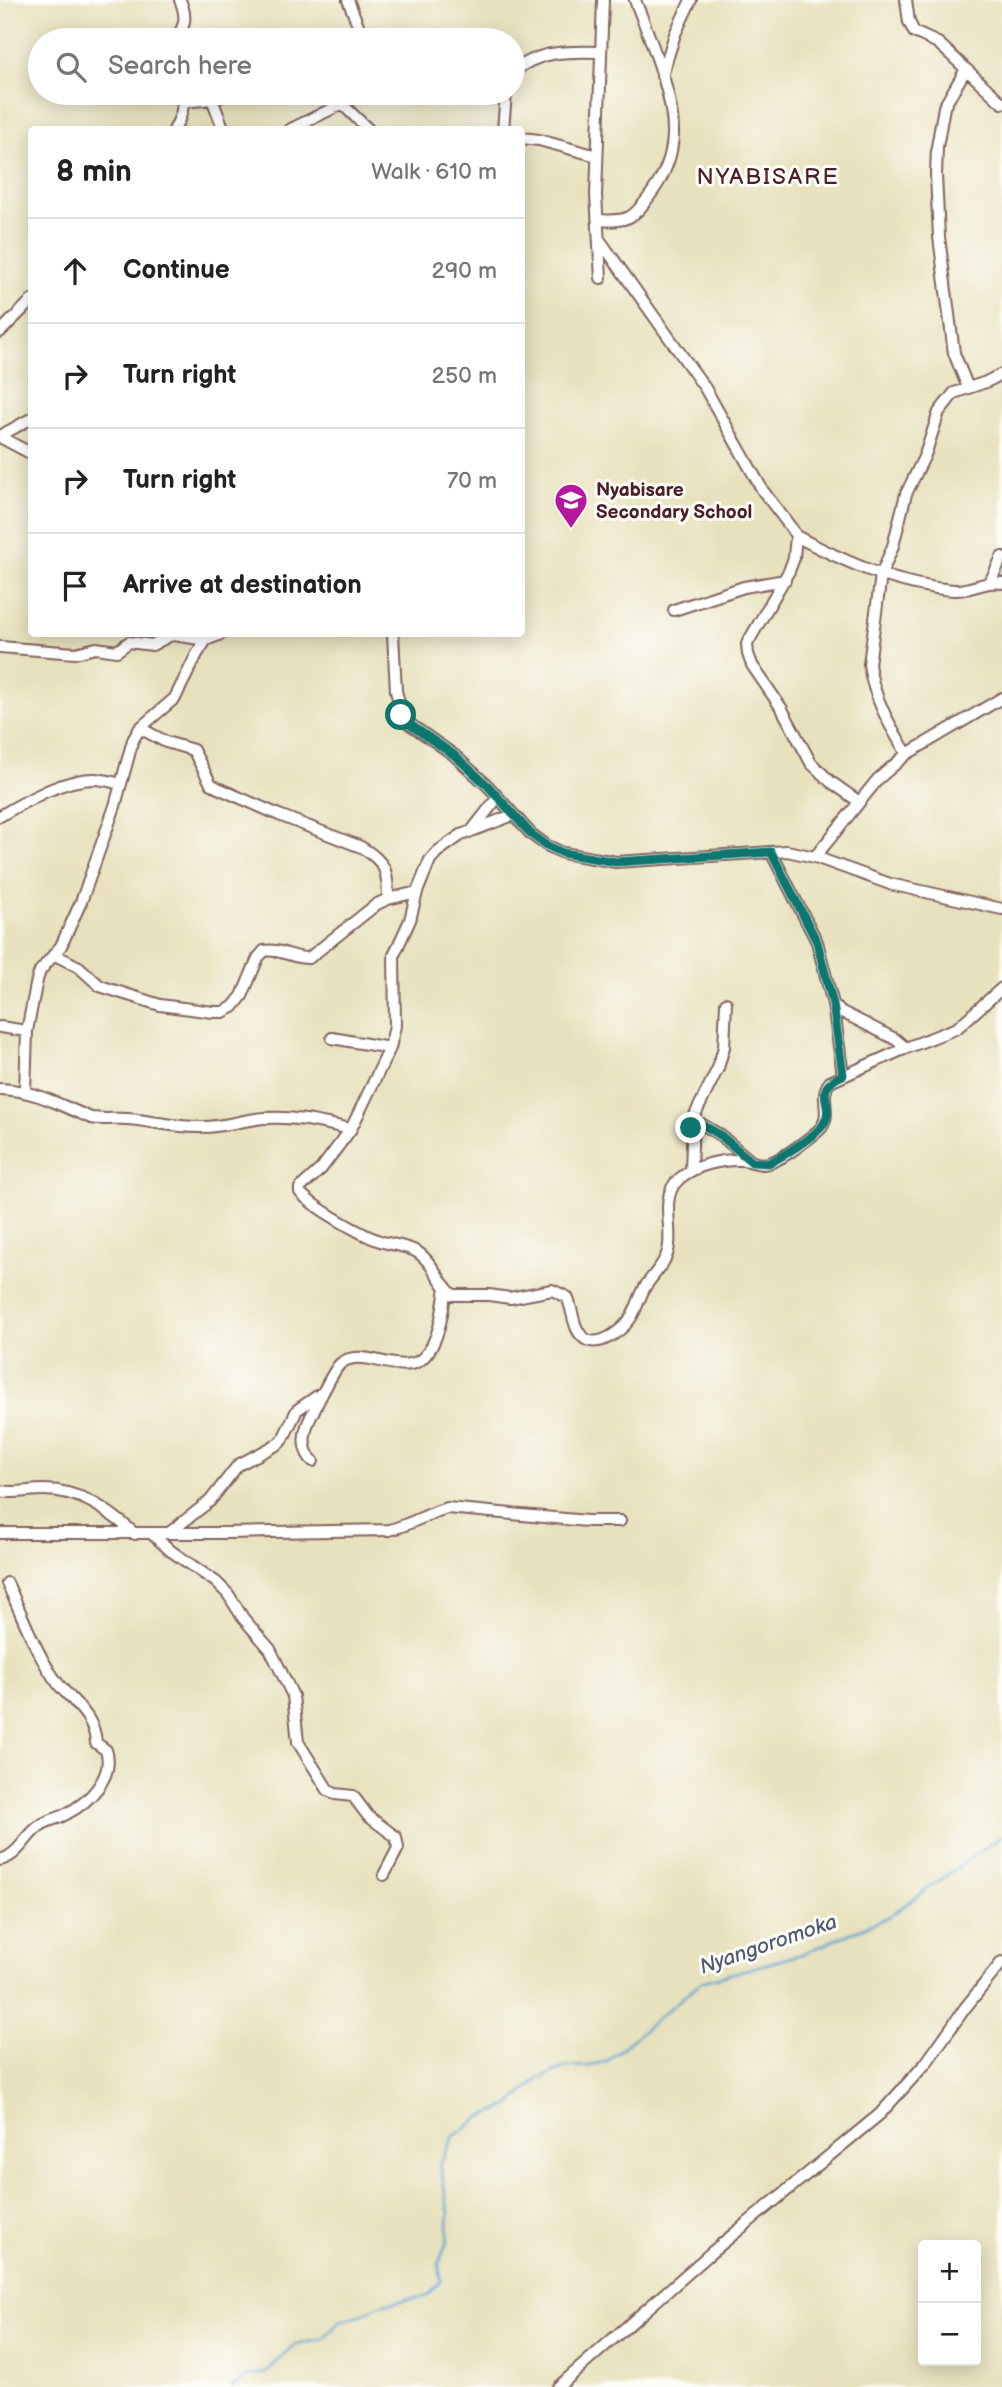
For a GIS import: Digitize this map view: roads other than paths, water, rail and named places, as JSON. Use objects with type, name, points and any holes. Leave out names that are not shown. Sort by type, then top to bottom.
[{"type":"street","points":[[180,0],[184,10],[183,28]]},
{"type":"street","points":[[348,0],[359,28]]},
{"type":"street","points":[[601,278],[597,156],[603,0]]},
{"type":"street","points":[[597,220],[626,220],[636,213],[653,192],[665,170],[672,147],[673,127],[662,76],[635,0]]},
{"type":"street","points":[[662,76],[675,34],[691,0]]},
{"type":"street","points":[[906,0],[911,29],[938,43],[1002,103]]},
{"type":"street","points":[[525,65],[552,53],[601,52]]},
{"type":"street","points":[[966,69],[944,107],[940,122],[936,175],[939,237],[953,349],[968,388]]},
{"type":"street","points":[[176,126],[182,105]]},
{"type":"street","points":[[214,105],[222,126]]},
{"type":"street","points":[[296,126],[334,105]]},
{"type":"street","points":[[350,105],[366,126]]},
{"type":"street","points":[[502,126],[505,105]]},
{"type":"street","points":[[525,138],[597,156]]},
{"type":"street","points":[[599,239],[705,388],[764,491],[796,536],[836,558],[881,575],[956,590],[996,582],[1002,557]]},
{"type":"street","points":[[0,332],[28,304]]},
{"type":"street","points":[[907,754],[882,708],[869,664],[881,575],[893,546],[906,494],[925,455],[939,412],[952,394],[1002,374]]},
{"type":"street","points":[[0,436],[28,420]]},
{"type":"street","points":[[0,436],[28,452]]},
{"type":"street","points":[[796,536],[794,558],[785,580],[747,644],[748,654],[752,665],[782,709],[811,764],[858,801]]},
{"type":"street","points":[[674,610],[744,587],[785,580]]},
{"type":"street","points":[[0,647],[80,653],[93,649],[117,650],[129,642],[152,645],[167,637]]},
{"type":"street","points":[[181,637],[212,637]]},
{"type":"street","points":[[393,637],[396,691],[404,720],[454,755],[498,797],[531,834],[563,853],[616,862],[787,851],[815,857],[890,884],[1002,909]]},
{"type":"street","points":[[25,1091],[27,1031],[40,971],[55,955],[81,902],[133,740],[140,728],[175,698],[206,639]]},
{"type":"street","points":[[815,857],[858,801],[907,754],[1002,698]]},
{"type":"street","points":[[140,728],[166,742],[193,750],[211,784],[218,788],[361,847],[381,860],[388,875],[388,899]]},
{"type":"street","points":[[0,816],[25,801],[79,781],[92,779],[121,784]]},
{"type":"street","points":[[473,829],[498,797]]},
{"type":"street","points":[[513,815],[473,829],[433,856],[394,955],[395,1026],[390,1048],[351,1129],[321,1169],[302,1184],[300,1192],[314,1205],[348,1225],[380,1241],[421,1254],[434,1268],[449,1292],[457,1296],[489,1295],[502,1298],[557,1291],[568,1297],[577,1329],[585,1338],[593,1341],[606,1338],[622,1328],[632,1316],[644,1289],[666,1258],[669,1247],[669,1193],[677,1181],[708,1164],[731,1161],[769,1163],[818,1131],[827,1116],[825,1089],[830,1082],[957,1028],[1002,988]]},
{"type":"street","points":[[771,852],[817,942],[833,1004],[843,1075]]},
{"type":"street","points":[[55,955],[79,967],[100,986],[160,1005],[223,1012],[242,996],[261,953],[273,949],[301,958],[312,957],[368,910],[388,899],[417,892]]},
{"type":"street","points":[[691,1171],[690,1141],[693,1119],[718,1069],[724,1047],[726,1003]]},
{"type":"street","points":[[833,1004],[840,1011],[895,1039],[906,1048]]},
{"type":"street","points":[[0,1027],[27,1031]]},
{"type":"street","points":[[332,1038],[390,1048]]},
{"type":"street","points":[[0,1089],[25,1091],[46,1097],[98,1119],[129,1119],[200,1128],[222,1127],[254,1119],[285,1118],[351,1129]]},
{"type":"street","points":[[693,1119],[720,1135],[752,1162]]},
{"type":"street","points":[[313,1461],[305,1448],[305,1429],[338,1365],[344,1361],[371,1360],[407,1365],[422,1359],[437,1330],[446,1287]]},
{"type":"street","points":[[169,1533],[210,1501],[239,1465],[278,1444],[297,1410],[324,1392]]},
{"type":"street","points":[[0,1491],[46,1489],[69,1493],[93,1501],[135,1534]]},
{"type":"street","points":[[0,1533],[389,1530],[415,1523],[447,1508],[587,1521],[620,1521]]},
{"type":"street","points":[[151,1533],[216,1582],[270,1649],[291,1690],[298,1744],[328,1790],[335,1794],[354,1796],[368,1816],[396,1838],[398,1849],[383,1875]]},
{"type":"street","points":[[1,1862],[18,1850],[42,1824],[76,1808],[93,1794],[109,1765],[106,1750],[97,1743],[90,1719],[52,1675],[38,1651],[7,1583]]},
{"type":"street","points":[[558,2387],[712,2252],[880,2114],[926,2063],[1002,1962]]},
{"type":"waterway","name":"Nyangoromoka","points":[[232,2387],[247,2377],[265,2373],[296,2345],[323,2339],[340,2321],[363,2314],[379,2305],[428,2296],[441,2281],[439,2262],[447,2242],[449,2214],[440,2164],[453,2137],[479,2118],[510,2105],[538,2079],[565,2067],[589,2066],[607,2061],[701,1982],[802,1954],[888,1917],[1002,1836]]},
{"type":"place","name":"Nyabisare Secondary School","points":[[571,530]]},
{"type":"district","name":"NYABISARE","points":[[768,176]]}]
